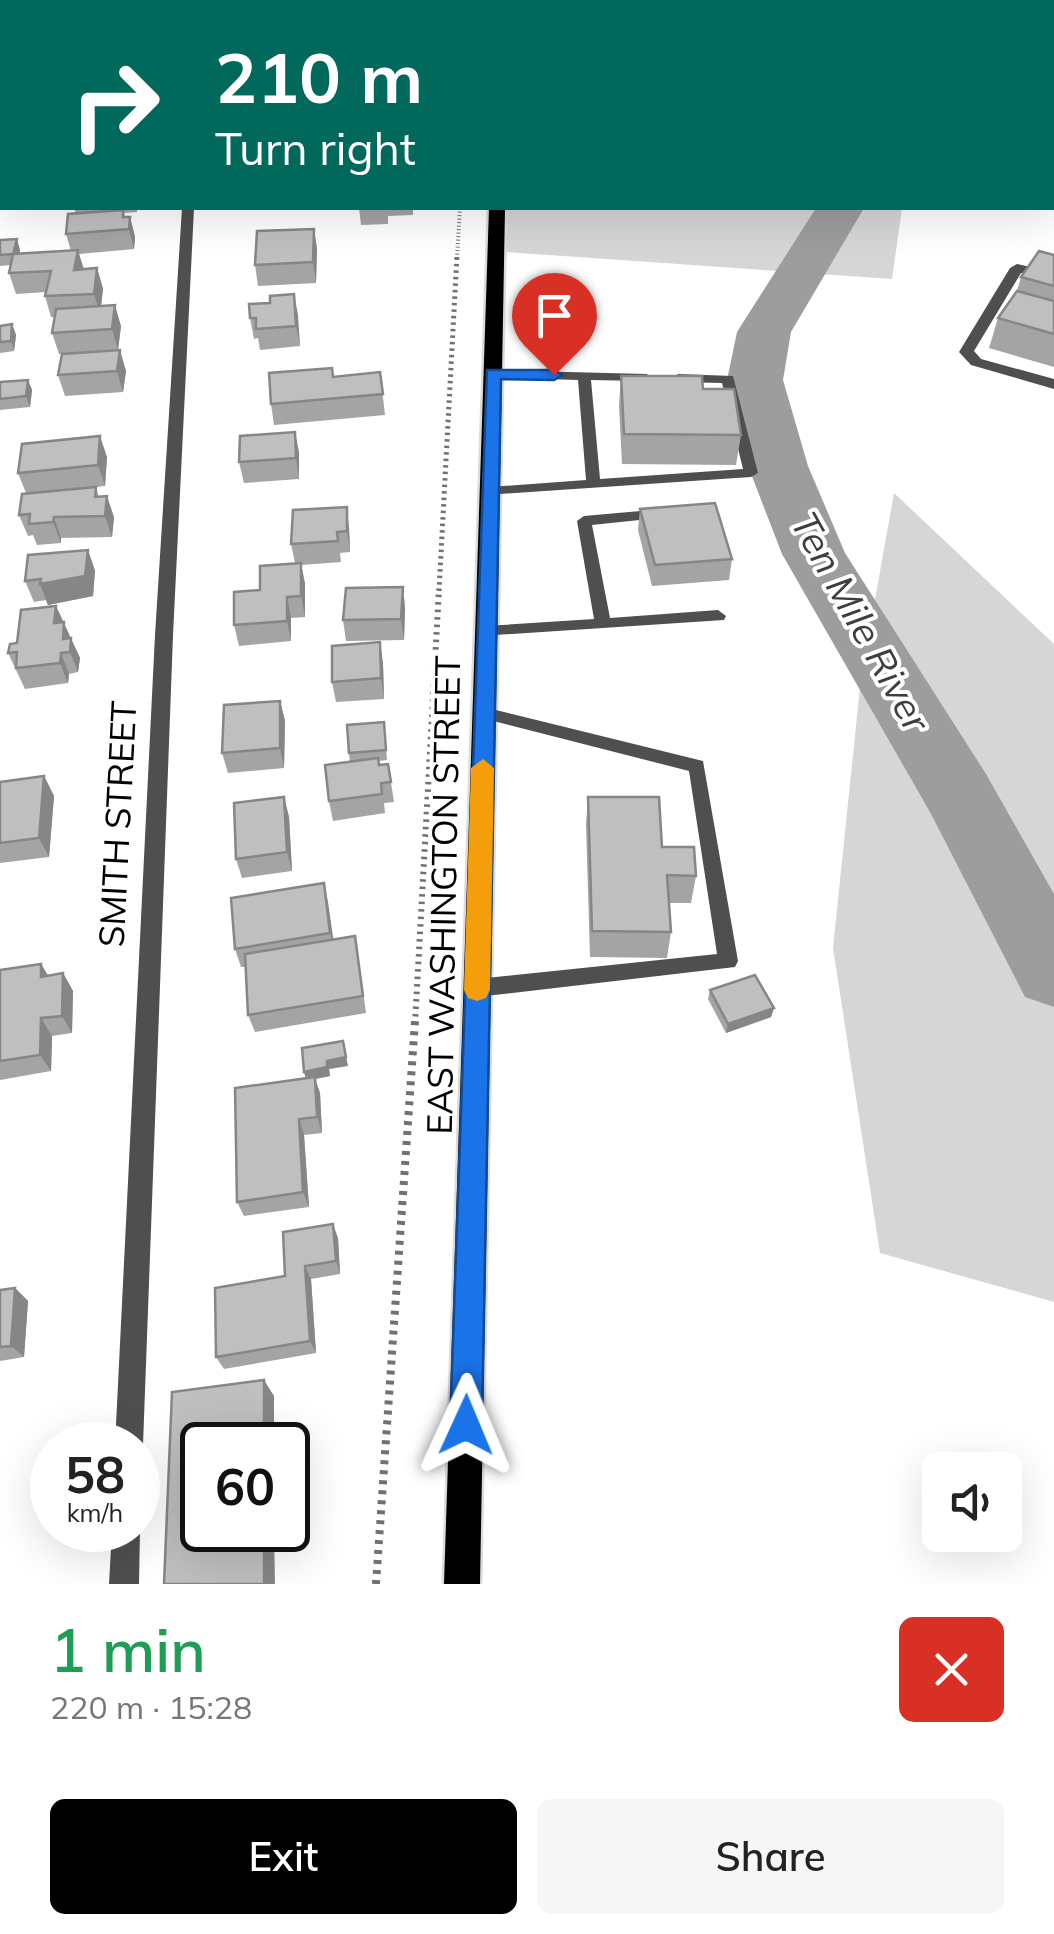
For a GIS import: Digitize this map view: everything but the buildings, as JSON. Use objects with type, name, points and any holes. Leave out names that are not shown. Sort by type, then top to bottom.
[{"type":"main road","name":"EAST WASHINGTON STREET","points":[[462,1584],[497,210]]},
{"type":"street","name":"SMITH STREET","points":[[130,1422],[164,635],[188,210]]},
{"type":"street","points":[[1053,273],[1016,268],[966,352],[976,362],[1054,384]]},
{"type":"street","points":[[124,1584],[125,1552]]},
{"type":"lane","points":[[490,492],[751,474],[728,379],[493,374]]},
{"type":"lane","points":[[584,376],[593,484]]},
{"type":"lane","points":[[603,624],[584,520],[687,512]]},
{"type":"lane","points":[[486,632],[718,616]]},
{"type":"lane","points":[[477,988],[728,961],[697,766],[484,712]]},
{"type":"path","points":[[376,1584],[413,1055],[460,210]]},
{"type":"shaded area","points":[[499,210],[902,210],[892,279],[506,252],[492,235]]},
{"type":"shaded area","points":[[894,493],[1054,644],[1054,1302],[880,1253],[833,948],[861,678]]},
{"type":"waterway","name":"Ten Mile River","points":[[839,210],[764,332],[755,380],[778,466],[814,554],[959,795],[1054,971]]},
{"type":"slow traffic","points":[[477,990],[483,768]]},
{"type":"route","points":[[466,1425],[493,374],[554,375]]}]
